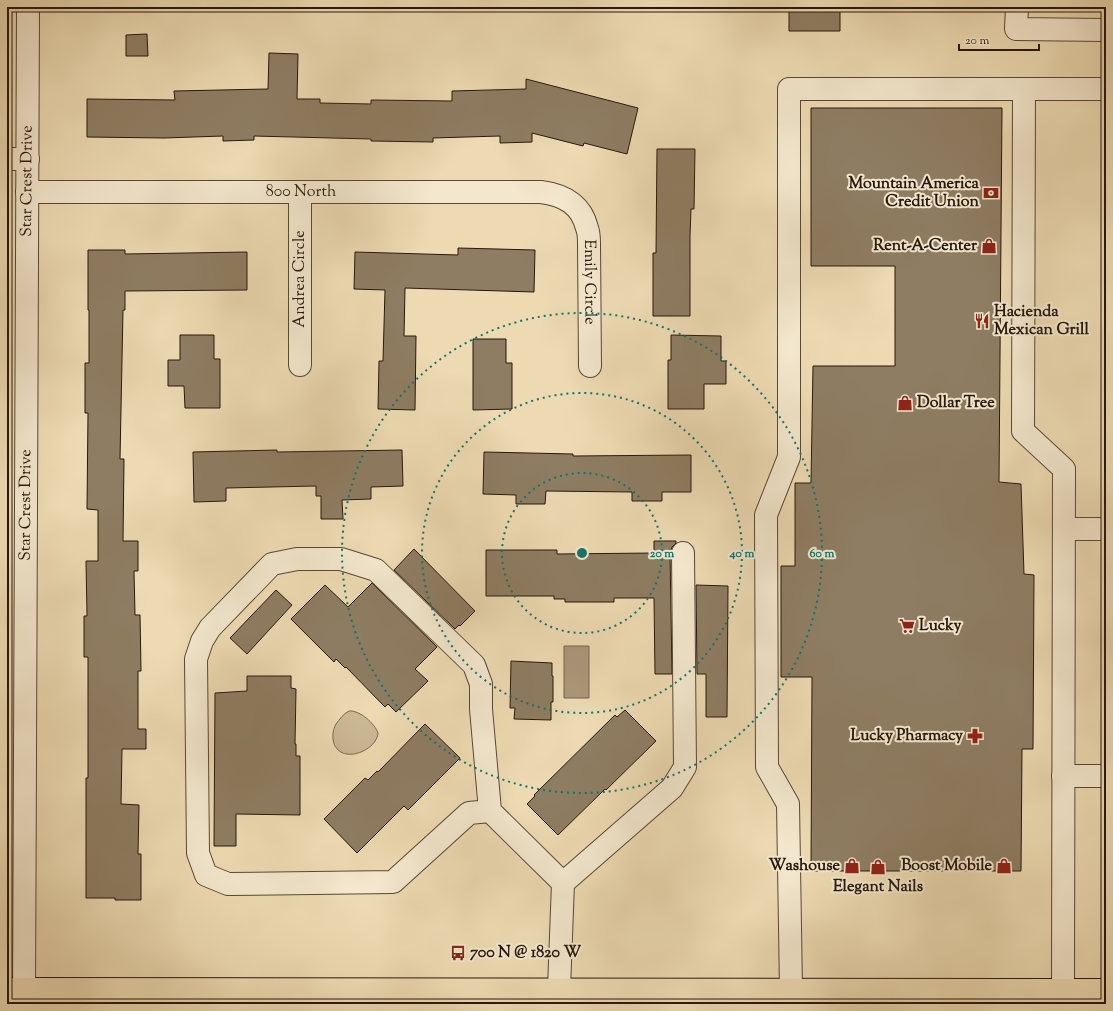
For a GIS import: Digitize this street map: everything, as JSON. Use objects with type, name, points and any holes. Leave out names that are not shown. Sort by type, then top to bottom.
[{"type":"main road","points":[[18,994],[560,989],[744,997],[792,989],[1106,990]]},
{"type":"street","name":"Star Crest Drive","points":[[18,994],[26,396],[27,192],[17,159],[28,7]]},
{"type":"street","points":[[1017,7],[1016,29],[1106,30]]},
{"type":"street","points":[[792,989],[788,804],[767,767],[766,523],[766,515],[789,457],[789,89],[1106,89]]},
{"type":"street","points":[[1024,89],[1023,431],[1064,469],[1063,990]]},
{"type":"street","name":"800 North","points":[[27,192],[541,192],[552,193],[563,197],[572,203]]},
{"type":"street","name":"Andrea Circle","points":[[300,192],[300,365]]},
{"type":"street","name":"Emily Circle","points":[[572,203],[581,214],[588,228],[590,366]]},
{"type":"street","points":[[1064,529],[1106,529]]},
{"type":"street","points":[[563,883],[672,788],[685,767],[683,553]]},
{"type":"street","points":[[490,811],[469,813],[392,882],[228,884],[206,875],[198,853],[196,659],[202,641],[210,628],[272,564],[297,560],[341,559],[376,570],[474,665],[481,684],[481,709],[490,811],[563,883],[560,989]]},
{"type":"street","points":[[1063,776],[1106,776]]},
{"type":"shaded area","points":[[564,646],[589,646],[589,698],[564,698]]},
{"type":"shaded area","points":[[349,711],[358,713],[366,718],[374,726],[378,733],[377,738],[371,746],[362,752],[352,754],[342,753],[338,750],[335,747],[333,738],[336,724],[343,715]]},
{"type":"building","points":[[789,7],[840,7],[840,31],[789,31]]},
{"type":"building","points":[[147,34],[148,56],[126,56],[126,35]]},
{"type":"building","points":[[269,53],[298,54],[297,99],[320,99],[320,103],[371,104],[371,100],[452,101],[452,91],[526,89],[526,79],[638,108],[627,154],[584,143],[583,146],[532,133],[532,142],[500,143],[500,136],[433,138],[433,142],[254,136],[254,140],[223,141],[223,136],[164,138],[87,137],[87,99],[175,100],[174,91],[268,89]]},
{"type":"building","points":[[811,108],[1002,108],[999,482],[1021,484],[1024,574],[1034,575],[1033,749],[1022,749],[1021,871],[811,871],[812,677],[781,677],[781,566],[795,566],[795,483],[811,483],[813,366],[895,366],[895,266],[811,266]]},
{"type":"building","points":[[657,149],[695,149],[694,209],[691,209],[690,236],[690,316],[653,316],[653,253],[656,253]]},
{"type":"building","points":[[458,248],[535,250],[534,292],[405,288],[404,336],[416,336],[415,410],[378,409],[379,361],[383,361],[385,290],[354,289],[355,252],[458,255]]},
{"type":"building","points":[[88,250],[125,250],[125,254],[247,252],[247,290],[125,291],[125,310],[123,310],[120,459],[124,459],[123,541],[138,541],[138,571],[134,571],[135,615],[140,615],[141,671],[138,671],[138,729],[146,729],[146,749],[122,749],[121,804],[139,805],[138,854],[141,854],[141,900],[86,898],[88,657],[84,657],[84,616],[87,616],[86,561],[98,561],[98,510],[87,509],[88,413],[85,413],[85,363],[89,363]]},
{"type":"building","points":[[180,335],[214,335],[214,359],[220,359],[220,408],[185,408],[184,386],[168,386],[168,360],[180,360]]},
{"type":"building","points":[[671,335],[721,336],[721,361],[726,361],[726,384],[704,384],[704,409],[668,409],[668,360],[671,360]]},
{"type":"building","points":[[473,339],[506,339],[506,363],[512,363],[512,409],[473,410]]},
{"type":"building","points":[[277,450],[277,452],[402,450],[403,486],[371,487],[371,499],[342,500],[343,519],[321,519],[321,496],[316,496],[316,486],[226,488],[226,501],[194,502],[193,452]]},
{"type":"building","points":[[484,452],[573,454],[573,456],[691,455],[691,492],[662,492],[662,501],[632,501],[632,492],[546,491],[545,504],[516,504],[516,495],[483,494]]},
{"type":"building","points":[[654,541],[676,541],[670,553],[672,674],[655,674],[654,598],[614,598],[614,602],[565,602],[565,599],[554,599],[554,596],[486,596],[486,550],[557,550],[557,554],[654,553]]},
{"type":"building","points":[[414,549],[475,611],[455,629],[394,570]]},
{"type":"building","points":[[372,583],[437,647],[415,669],[428,681],[396,712],[388,704],[385,707],[346,667],[345,668],[336,659],[334,662],[291,619],[325,585],[348,607]]},
{"type":"building","points":[[696,585],[728,586],[727,717],[706,717],[706,674],[697,674]]},
{"type":"building","points":[[276,590],[292,605],[247,654],[230,638]]},
{"type":"building","points":[[511,661],[552,663],[553,702],[551,702],[551,720],[514,719],[515,708],[510,708]]},
{"type":"building","points":[[247,676],[291,676],[291,688],[296,689],[295,744],[296,756],[300,756],[300,815],[236,814],[236,846],[214,846],[215,693],[247,691]]},
{"type":"building","points":[[625,710],[656,741],[558,835],[527,804],[535,796],[534,795],[615,715],[617,717]]},
{"type":"building","points":[[425,724],[460,758],[408,810],[404,806],[357,853],[324,819],[365,778],[368,780],[377,771],[378,772]]},
{"type":"place","name":"Mountain America Credit Union","points":[[991,193]]},
{"type":"place","name":"Rent-A-Center","points":[[989,246]]},
{"type":"place","name":"Hacienda Mexican Grill","points":[[982,321]]},
{"type":"place","name":"Dollar Tree","points":[[905,403]]},
{"type":"place","name":"Lucky","points":[[907,626]]},
{"type":"place","name":"Lucky Pharmacy","points":[[975,736]]},
{"type":"place","name":"Washouse","points":[[852,866]]},
{"type":"place","name":"Boost Mobile","points":[[1004,866]]},
{"type":"place","name":"Elegant Nails","points":[[878,867]]},
{"type":"place","name":"700 N @ 1820 W","points":[[458,953]]}]
